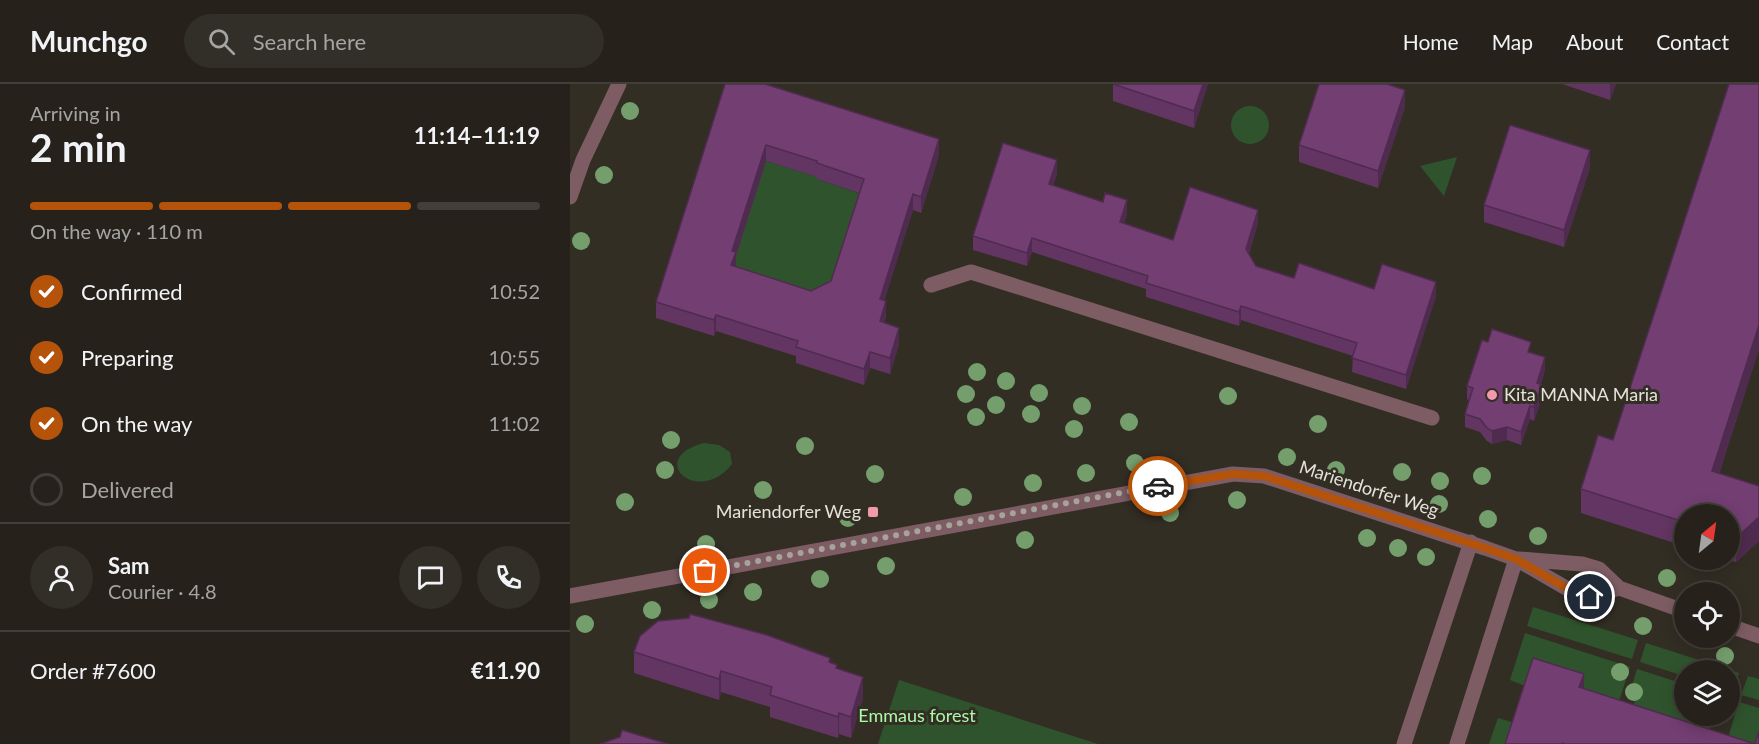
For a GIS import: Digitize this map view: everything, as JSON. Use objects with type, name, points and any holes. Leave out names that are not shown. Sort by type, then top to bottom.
[{"type":"street","points":[[570,197],[586,152],[619,84]]},
{"type":"street","points":[[931,285],[971,272],[1432,418]]},
{"type":"street","name":"Mariendorfer Weg","points":[[570,597],[1233,474],[1264,476],[1471,542],[1516,559],[1573,592],[1590,597],[1620,588]]},
{"type":"street","points":[[1404,744],[1471,542]]},
{"type":"street","points":[[1456,744],[1516,559]]},
{"type":"street","name":"Mariendorfer Weg","points":[[1516,559],[1582,564],[1599,569],[1620,588],[1674,607]]},
{"type":"street","points":[[1740,629],[1759,636]]},
{"type":"green space","points":[[1250,106],[1257,107],[1263,112],[1268,118],[1268,132],[1263,138],[1257,143],[1250,144],[1243,143],[1237,138],[1232,132],[1231,125],[1232,118],[1237,112],[1243,107]]},
{"type":"green space","points":[[1457,157],[1444,196],[1420,166]]},
{"type":"green space","points":[[766,161],[864,195],[831,297],[732,267]]},
{"type":"green space","points":[[704,443],[719,445],[730,452],[732,464],[719,476],[705,481],[683,476],[678,468],[678,459],[687,450]]},
{"type":"green space","points":[[1533,607],[1638,640],[1632,659],[1527,626]]},
{"type":"green space","points":[[1525,633],[1630,667],[1613,720],[1510,680]]},
{"type":"green space","points":[[1646,643],[1699,660],[1674,660],[1674,673],[1640,662]]},
{"type":"green space","points":[[1637,669],[1674,681],[1674,719],[1633,706],[1637,695],[1630,692]]},
{"type":"green space","points":[[1748,676],[1759,679],[1759,700],[1741,695]]},
{"type":"green space","name":"Emmaus forest","points":[[899,680],[1098,744],[878,744]]},
{"type":"green space","points":[[1740,702],[1759,708],[1759,744],[1726,744],[1732,726],[1740,726]]},
{"type":"green space","points":[[1498,718],[1518,724],[1512,744],[1489,744]]},
{"type":"green space","points":[[1694,726],[1711,726],[1709,731]]},
{"type":"building","points":[[725,84],[765,84],[939,139],[921,197],[913,194],[880,299],[886,301],[880,321],[899,328],[890,358],[870,352],[864,369],[796,347],[798,341],[716,315],[714,320],[656,302]],"holes":[[[766,145],[817,161],[817,163],[864,179],[831,281],[811,291],[731,265],[736,252],[732,251]]]},
{"type":"building","points":[[1113,84],[1203,84],[1194,111]]},
{"type":"building","points":[[1319,84],[1387,84],[1405,90],[1378,171],[1299,145]]},
{"type":"building","points":[[1729,84],[1759,84],[1759,325],[1712,471],[1759,486],[1759,517],[1740,534],[1740,504],[1674,504],[1674,519],[1581,489],[1598,435],[1613,440]]},
{"type":"building","points":[[1510,125],[1590,150],[1564,230],[1484,205]]},
{"type":"building","points":[[1003,143],[1057,160],[1049,184],[1103,202],[1105,193],[1127,200],[1120,222],[1173,240],[1190,187],[1258,210],[1246,249],[1256,266],[1294,278],[1299,263],[1374,289],[1382,264],[1436,282],[1406,375],[1352,358],[1357,343],[1241,306],[1239,312],[1146,283],[1148,276],[1032,238],[1027,253],[973,236]]},
{"type":"building","points":[[1492,329],[1531,342],[1528,352],[1545,357],[1537,383],[1542,385],[1534,407],[1530,406],[1521,432],[1507,427],[1492,431],[1480,419],[1465,414],[1473,388],[1467,386],[1482,340],[1488,342]]},
{"type":"building","points":[[690,614],[767,635],[830,658],[829,662],[837,665],[836,668],[863,677],[851,717],[839,713],[838,717],[770,695],[772,687],[721,671],[719,679],[634,652],[640,636],[658,621],[689,618]]},
{"type":"building","points":[[1533,658],[1584,674],[1579,687],[1674,718],[1674,726],[1699,726],[1755,744],[1562,743],[1505,744]]},
{"type":"building","points":[[622,730],[668,744],[600,744],[620,737]]},
{"type":"building","points":[[1759,731],[1759,744],[1755,744]]},
{"type":"way so far","points":[[705,571],[1158,486]]},
{"type":"place","name":"Kita MANNA Maria","points":[[1492,395]]},
{"type":"place","name":"Mariendorfer Weg","points":[[873,512]]},
{"type":"route","points":[[1158,486],[1233,474],[1264,476],[1471,542],[1516,559],[1573,592],[1590,597]]}]
